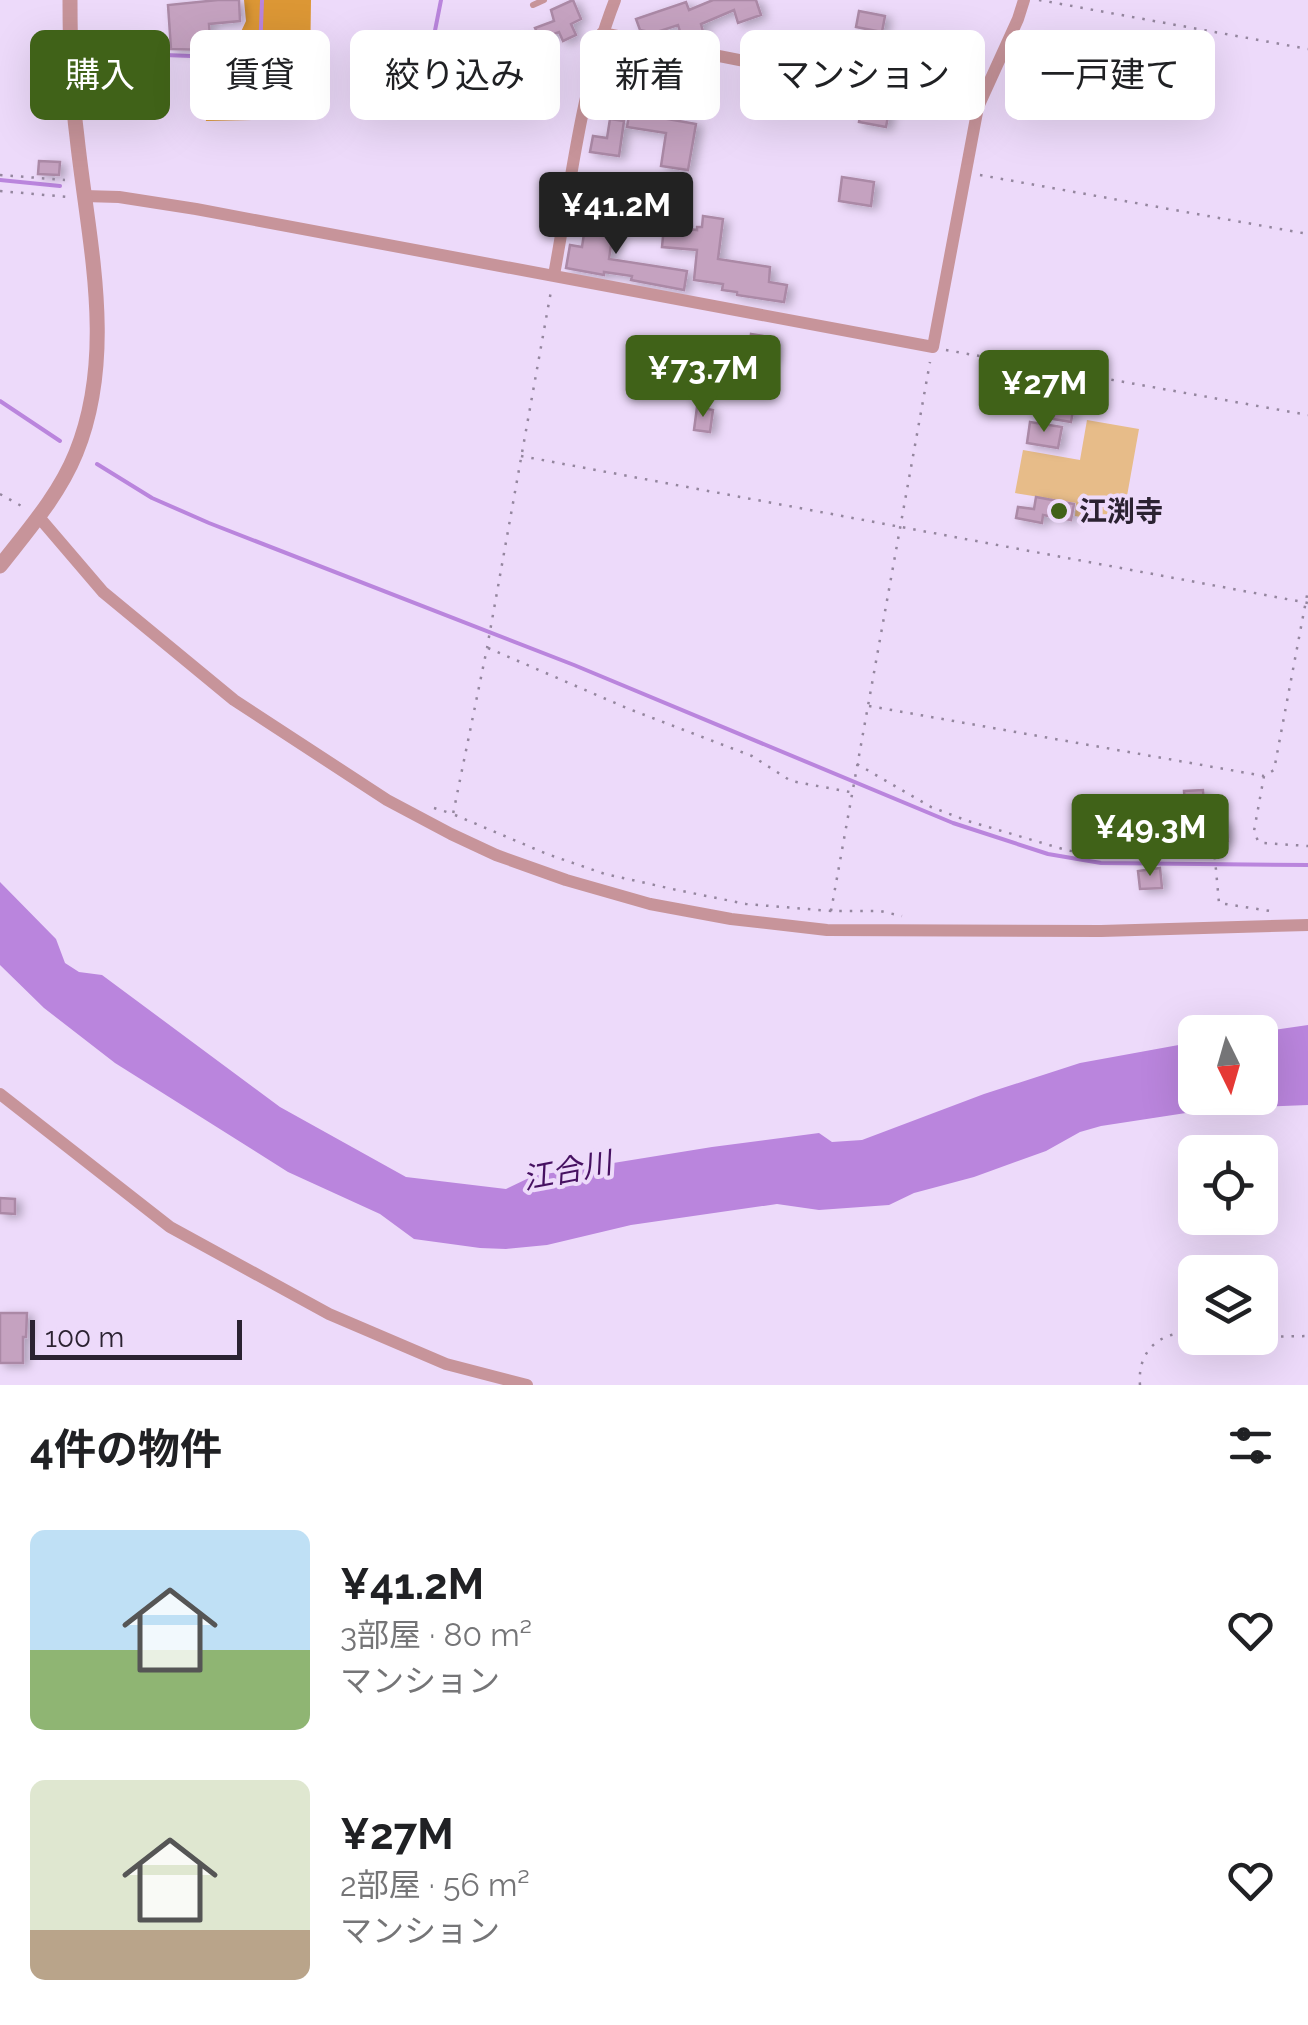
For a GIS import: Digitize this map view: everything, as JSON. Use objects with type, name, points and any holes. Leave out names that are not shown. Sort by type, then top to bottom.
[{"type":"street","points":[[0,566],[52,499],[75,456],[93,401],[98,330],[71,81],[70,0]]},
{"type":"street","points":[[985,91],[1024,0]]},
{"type":"street","points":[[603,30],[611,2]]},
{"type":"street","points":[[554,275],[582,120]]},
{"type":"street","points":[[83,188],[933,347],[976,120]]},
{"type":"street","points":[[38,516],[104,592],[234,700],[377,794],[450,834],[566,880],[650,904],[731,919],[827,930],[1101,932],[1308,925]]},
{"type":"street","points":[[0,1094],[170,1227],[329,1314],[446,1364],[527,1385]]},
{"type":"lane","points":[[533,6],[544,0]]},
{"type":"path","points":[[1039,0],[1308,49]]},
{"type":"path","points":[[966,173],[1308,234]]},
{"type":"path","points":[[0,175],[83,188]]},
{"type":"path","points":[[0,191],[58,197],[83,188]]},
{"type":"path","points":[[453,814],[488,646],[554,275]]},
{"type":"path","points":[[831,911],[933,347],[1308,414]]},
{"type":"path","points":[[521,456],[1307,602]]},
{"type":"path","points":[[0,494],[38,516]]},
{"type":"path","points":[[867,705],[1264,776],[1274,770],[1308,590]]},
{"type":"path","points":[[488,646],[628,709],[752,756],[791,780],[852,792]]},
{"type":"path","points":[[856,764],[968,822],[1066,850],[1092,855],[1204,850],[1214,859],[1219,903],[1276,912]]},
{"type":"path","points":[[1264,776],[1254,830],[1258,841],[1308,846]]},
{"type":"path","points":[[432,808],[605,874],[746,904],[880,912],[917,919]]},
{"type":"path","points":[[1140,1385],[1139,1366],[1160,1338],[1178,1333]]},
{"type":"path","points":[[1278,1337],[1308,1336]]},
{"type":"shaded area","points":[[244,0],[311,0],[311,30],[242,30],[246,21]]},
{"type":"shaded area","points":[[1087,420],[1139,429],[1122,524],[1075,516],[1076,503],[1015,493],[1023,450],[1080,460]]},
{"type":"water","name":"江合川","points":[[0,882],[56,939],[65,963],[79,972],[102,975],[280,1107],[406,1177],[506,1189],[533,1176],[712,1147],[819,1133],[832,1142],[862,1140],[1080,1063],[1178,1045],[1178,1114],[1080,1132],[1046,1151],[914,1193],[889,1205],[819,1210],[777,1204],[631,1225],[547,1245],[480,1248],[414,1239],[380,1214],[288,1172],[115,1063],[44,1008],[0,965]]},
{"type":"water","points":[[1308,1025],[1308,1105],[1278,1106],[1278,1029]]},
{"type":"building","points":[[239,0],[240,21],[209,24],[209,30],[190,30],[190,49],[171,49],[168,5]]},
{"type":"building","points":[[573,0],[581,19],[571,24],[576,35],[563,41],[560,30],[536,30],[554,21],[551,10]]},
{"type":"building","points":[[713,0],[756,0],[761,15],[738,23],[734,10],[701,24],[703,30],[680,30],[678,25],[663,30],[640,30],[636,19],[686,2],[689,10]]},
{"type":"building","points":[[859,11],[885,16],[882,30],[856,27]]},
{"type":"building","points":[[610,120],[624,121],[619,156],[590,152],[593,136],[607,138]]},
{"type":"building","points":[[628,120],[696,124],[688,170],[661,166],[666,133],[627,127]]},
{"type":"building","points":[[859,120],[887,120],[886,127]]},
{"type":"building","points":[[39,161],[60,162],[59,175],[38,174]]},
{"type":"building","points":[[842,177],[874,182],[871,206],[839,201]]},
{"type":"building","points":[[587,213],[615,218],[609,259],[687,271],[684,290],[631,280],[632,276],[566,268],[570,245],[582,247]]},
{"type":"building","points":[[703,216],[723,219],[718,259],[770,267],[769,282],[787,285],[784,302],[737,295],[722,290],[723,284],[694,280],[697,250],[662,247],[664,226],[697,230],[702,227]]},
{"type":"building","points":[[751,334],[776,338],[774,359],[733,354],[733,371],[701,372],[701,377],[643,379],[642,351],[689,349],[689,344],[750,342]]},
{"type":"building","points":[[697,407],[713,410],[710,432],[694,430]]},
{"type":"building","points":[[1055,409],[1073,411],[1071,422],[1053,419]]},
{"type":"building","points":[[1030,422],[1062,427],[1058,448],[1027,443]]},
{"type":"building","points":[[1036,497],[1074,504],[1071,520],[1043,515],[1042,523],[1016,518],[1018,507],[1034,509]]},
{"type":"building","points":[[1203,790],[1204,803],[1185,805],[1184,791]]},
{"type":"building","points":[[1226,821],[1228,841],[1198,844],[1197,823]]},
{"type":"building","points":[[1160,868],[1162,888],[1140,889],[1138,871]]},
{"type":"building","points":[[0,1198],[15,1199],[15,1214],[0,1213]]},
{"type":"building","points":[[0,1313],[27,1313],[23,1363],[0,1363]]},
{"type":"waterway","points":[[261,30],[262,0]]},
{"type":"waterway","points":[[435,30],[441,0]]},
{"type":"waterway","points":[[170,55],[190,56]]},
{"type":"waterway","points":[[0,180],[60,186]]},
{"type":"waterway","points":[[0,401],[60,441]]},
{"type":"waterway","points":[[97,464],[152,498],[209,523],[574,665],[953,823],[1048,854],[1101,863],[1308,865]]},
{"type":"place","name":"江渕寺","points":[[1059,511]]}]
